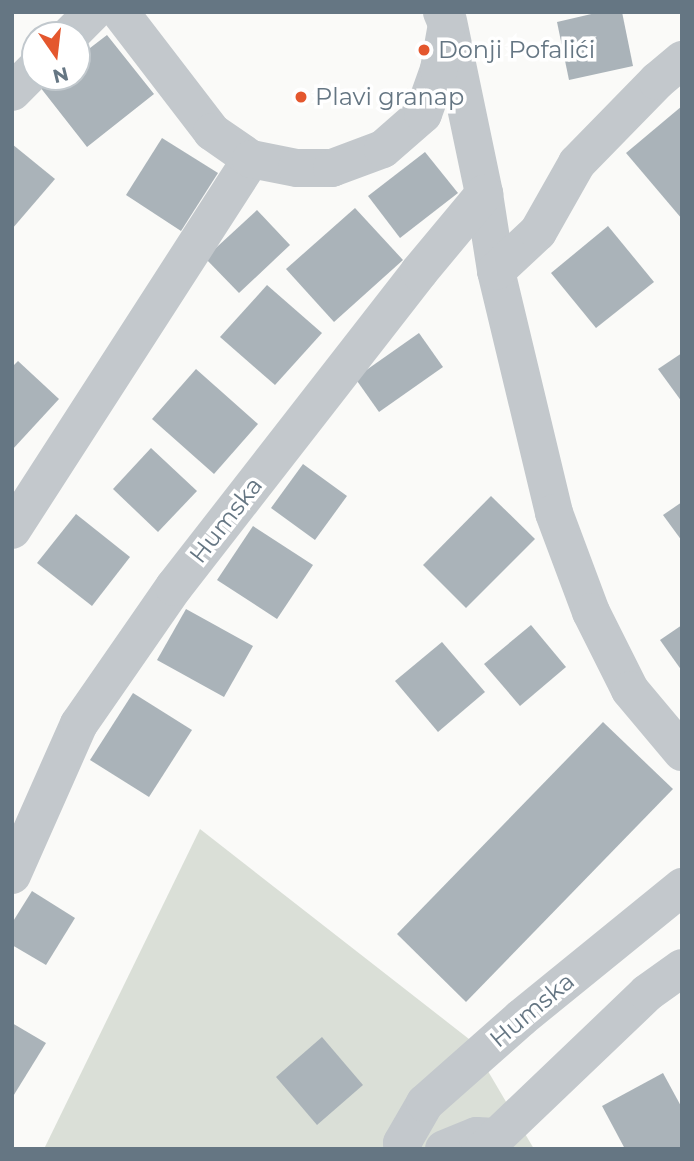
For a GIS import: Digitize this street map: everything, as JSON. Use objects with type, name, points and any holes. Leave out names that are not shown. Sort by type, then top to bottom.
[{"type":"street","points":[[120,12],[212,132],[251,159],[297,168],[332,168],[383,149],[423,114],[439,69],[446,16]]},
{"type":"street","points":[[446,16],[484,194],[496,271],[554,513],[591,612],[630,690],[682,752]]},
{"type":"street","points":[[496,271],[538,232],[577,163],[657,81],[682,60]]},
{"type":"street","points":[[12,530],[251,159]]},
{"type":"street","name":"Humska","points":[[12,876],[79,724],[158,610],[410,283],[484,194]]},
{"type":"street","name":"Humska","points":[[403,1149],[402,1143],[425,1103],[521,1018],[682,887]]},
{"type":"street","points":[[444,1149],[477,1136],[490,1143],[647,993],[682,968]]},
{"type":"shaded area","points":[[200,829],[469,1039],[534,1149],[44,1149]]},
{"type":"building","points":[[600,12],[622,12],[633,66],[569,80],[557,22]]},
{"type":"building","points":[[107,35],[154,94],[87,147],[43,91],[91,91],[91,47]]},
{"type":"building","points":[[682,106],[682,219],[626,153]]},
{"type":"building","points":[[162,138],[218,173],[181,231],[126,195]]},
{"type":"building","points":[[12,144],[55,179],[12,229]]},
{"type":"building","points":[[425,152],[458,193],[400,238],[368,196]]},
{"type":"building","points":[[355,208],[403,260],[334,322],[286,269]]},
{"type":"building","points":[[257,210],[290,245],[239,293],[205,258]]},
{"type":"building","points":[[608,226],[654,282],[596,328],[551,273]]},
{"type":"building","points":[[267,285],[322,333],[275,385],[220,337]]},
{"type":"building","points":[[419,333],[443,367],[379,412],[355,378]]},
{"type":"building","points":[[682,353],[682,402],[658,369]]},
{"type":"building","points":[[18,361],[59,399],[12,450],[12,367]]},
{"type":"building","points":[[196,369],[258,424],[214,474],[152,419]]},
{"type":"building","points":[[151,448],[197,491],[158,532],[113,489]]},
{"type":"building","points":[[303,464],[347,496],[315,540],[271,508]]},
{"type":"building","points":[[491,496],[535,539],[466,608],[423,565]]},
{"type":"building","points":[[682,502],[682,541],[663,515]]},
{"type":"building","points":[[76,514],[130,557],[92,606],[37,563]]},
{"type":"building","points":[[253,526],[313,565],[277,619],[217,580]]},
{"type":"building","points":[[186,609],[253,646],[224,697],[157,660]]},
{"type":"building","points":[[531,625],[566,667],[520,706],[484,664]]},
{"type":"building","points":[[682,625],[682,671],[660,640]]},
{"type":"building","points":[[442,642],[485,692],[438,732],[395,681]]},
{"type":"building","points":[[133,693],[192,730],[149,797],[90,760]]},
{"type":"building","points":[[603,722],[673,789],[466,1002],[397,934]]},
{"type":"building","points":[[32,891],[75,918],[46,965],[12,945],[12,923]]},
{"type":"building","points":[[12,1023],[46,1043],[12,1098]]},
{"type":"building","points":[[322,1037],[363,1085],[317,1125],[276,1077]]},
{"type":"building","points":[[663,1073],[682,1108],[682,1147],[625,1149],[602,1106]]},
{"type":"place","name":"Donji Pofalići","points":[[424,50]]},
{"type":"place","name":"Plavi granap","points":[[301,97]]}]
